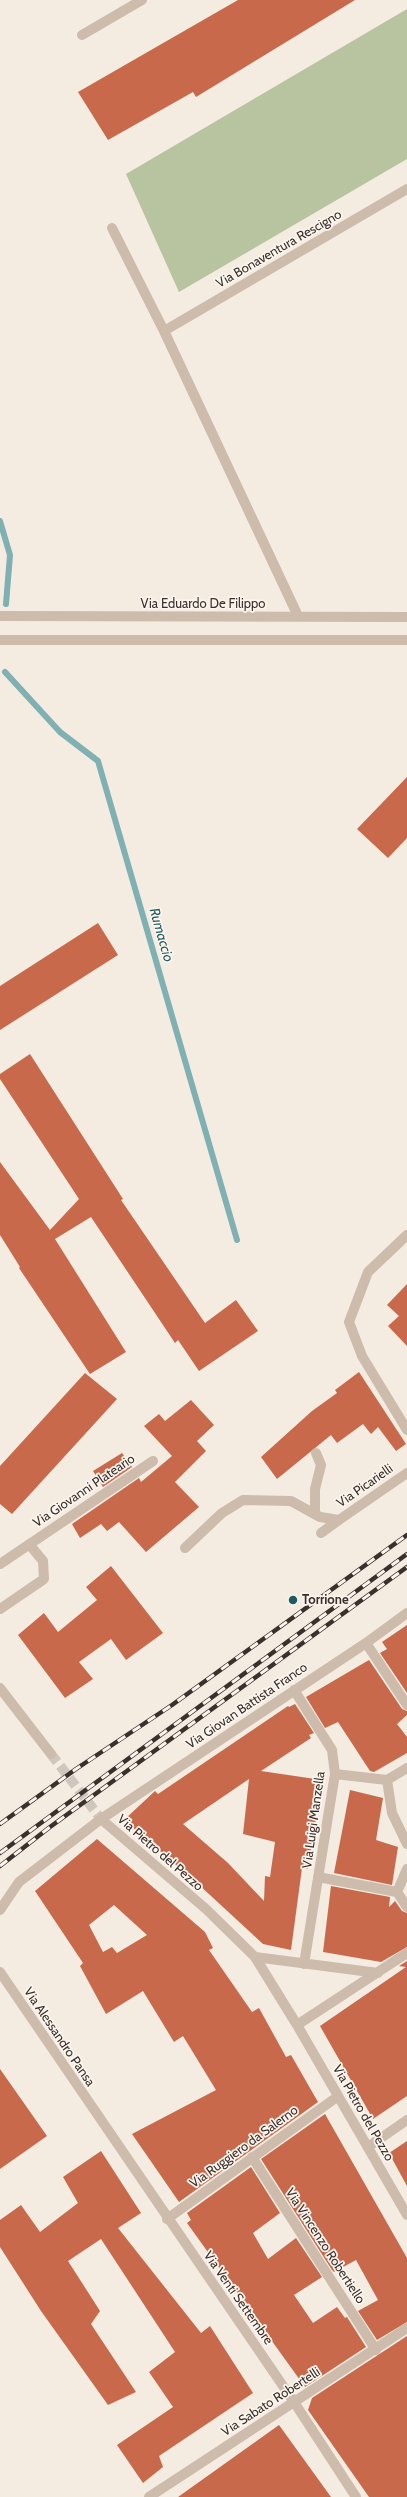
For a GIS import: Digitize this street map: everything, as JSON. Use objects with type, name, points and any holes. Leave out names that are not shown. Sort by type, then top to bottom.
[{"type":"street","points":[[82,35],[142,0]]},
{"type":"street","name":"Via Bonaventura Rescigno","points":[[164,331],[407,189]]},
{"type":"street","points":[[112,228],[164,331],[298,616]]},
{"type":"street","name":"Via Eduardo De Filippo","points":[[0,616],[407,617]]},
{"type":"street","points":[[0,640],[407,640]]},
{"type":"street","points":[[406,1238],[368,1272],[349,1322],[362,1356],[407,1430]]},
{"type":"street","name":"Via Picarielli","points":[[314,1514],[315,1489],[321,1465],[316,1453]]},
{"type":"street","name":"Via Giovanni Plateario","points":[[0,1564],[154,1461]]},
{"type":"street","name":"Via Picarielli","points":[[185,1548],[222,1514],[243,1500],[291,1501],[314,1514],[339,1520],[407,1472]]},
{"type":"street","points":[[321,1533],[339,1520]]},
{"type":"street","name":"Via Giovanni Plateario","points":[[0,1609],[44,1579],[43,1561],[29,1544]]},
{"type":"street","name":"Via Giovan Battista Franco","points":[[0,1910],[20,1882],[101,1819],[366,1643],[407,1613]]},
{"type":"street","points":[[366,1643],[407,1705]]},
{"type":"street","points":[[0,1688],[51,1754]]},
{"type":"street","name":"Via Luigi Manzella","points":[[294,1690],[332,1750],[335,1774],[304,1964]]},
{"type":"street","points":[[335,1774],[387,1780],[407,1768]]},
{"type":"street","points":[[387,1780],[392,1813],[407,1844]]},
{"type":"street","name":"Via Pietro del Pezzo","points":[[101,1819],[206,1909],[255,1957],[297,2025],[337,2097],[407,2215]]},
{"type":"street","points":[[398,1892],[407,1869]]},
{"type":"street","points":[[318,1877],[398,1892],[407,1907]]},
{"type":"street","points":[[297,2025],[407,1954]]},
{"type":"street","points":[[255,1957],[378,1974]]},
{"type":"street","name":"Via Alessandro Pansa","points":[[0,1972],[97,2116]]},
{"type":"street","name":"Via Ruggiero da Salerno","points":[[167,2219],[337,2097]]},
{"type":"street","name":"Via Venti Settembre","points":[[97,2116],[294,2402],[356,2497]]},
{"type":"street","points":[[368,2147],[407,2120]]},
{"type":"street","name":"Via Vincenzo Robertiello","points":[[252,2157],[376,2350]]},
{"type":"street","name":"Via Sabato Robertelli","points":[[150,2497],[376,2350],[407,2328]]},
{"type":"green space","points":[[407,9],[407,159],[179,292],[126,174]]},
{"type":"building","points":[[238,0],[355,0],[196,97],[193,92],[108,140],[78,92]]},
{"type":"building","points":[[407,777],[407,838],[388,858],[357,829]]},
{"type":"building","points":[[98,923],[118,955],[0,1030],[0,986]]},
{"type":"building","points":[[30,1054],[123,1199],[121,1200],[205,1323],[236,1300],[258,1331],[199,1371],[178,1340],[175,1343],[91,1217],[55,1239],[126,1352],[90,1374],[19,1268],[20,1267],[0,1235],[0,1162],[50,1230],[79,1199],[0,1079],[0,1074]]},
{"type":"building","points":[[407,1284],[407,1346],[388,1326],[399,1316],[387,1305]]},
{"type":"building","points":[[359,1372],[406,1444],[396,1451],[378,1427],[371,1434],[363,1424],[337,1443],[331,1435],[277,1479],[261,1457],[312,1411],[337,1393],[335,1390]]},
{"type":"building","points":[[85,1373],[117,1399],[12,1514],[0,1504],[0,1466]]},
{"type":"building","points":[[191,1400],[214,1425],[197,1441],[206,1451],[175,1482],[199,1507],[146,1552],[119,1522],[107,1531],[101,1524],[80,1538],[72,1524],[139,1478],[141,1482],[172,1456],[144,1426],[159,1414],[165,1421]]},
{"type":"building","points":[[122,1453],[132,1467],[103,1487],[93,1471]]},
{"type":"building","points":[[111,1566],[163,1633],[126,1660],[111,1639],[79,1662],[93,1679],[65,1698],[18,1635],[44,1613],[58,1632],[97,1600],[86,1587]]},
{"type":"building","points":[[407,1625],[407,1693],[380,1653],[387,1649],[382,1642]]},
{"type":"building","points":[[369,1660],[402,1709],[407,1711],[407,1715],[397,1724],[407,1737],[407,1753],[374,1772],[370,1771],[338,1722],[325,1728],[306,1697]]},
{"type":"building","points":[[295,1704],[314,1733],[309,1735],[311,1738],[261,1771],[322,1780],[308,1869],[302,1868],[291,1950],[263,1944],[197,1883],[124,1820],[155,1791],[158,1794],[288,1706],[289,1707]],"holes":[[[249,1779],[243,1834],[275,1842],[270,1877],[265,1876],[264,1901],[228,1863],[183,1824]]]},
{"type":"building","points":[[350,1790],[383,1798],[376,1840],[398,1847],[392,1885],[334,1873]]},
{"type":"building","points":[[97,1839],[205,1932],[213,1948],[209,1950],[252,2012],[259,2008],[286,2057],[291,2055],[318,2102],[179,2202],[132,2134],[216,2090],[183,2036],[174,2042],[143,1991],[106,2014],[80,1966],[83,1963],[35,1891]],"holes":[[[114,1905],[147,1935],[117,1953],[112,1947],[103,1952],[89,1925]]]},
{"type":"building","points":[[331,1886],[390,1897],[389,1907],[395,1901],[402,1911],[407,1913],[407,1947],[381,1962],[323,1952]]},
{"type":"building","points":[[407,1961],[407,2096],[373,2119],[320,2026],[406,1967],[399,1966]]},
{"type":"building","points":[[0,2069],[47,2136],[0,2169]]},
{"type":"building","points":[[325,2114],[407,2258],[407,2322],[377,2340],[358,2311],[378,2300],[356,2260],[334,2272],[332,2270],[261,2159]]},
{"type":"building","points":[[407,2141],[407,2186],[389,2153]]},
{"type":"building","points":[[101,2151],[141,2213],[118,2228],[201,2333],[210,2326],[253,2393],[159,2456],[163,2467],[143,2483],[117,2445],[173,2407],[149,2372],[175,2352],[101,2239],[68,2261],[100,2311],[91,2324],[136,2392],[108,2405],[41,2311],[0,2247],[0,2220],[21,2205],[40,2232],[78,2203],[63,2177]]},
{"type":"building","points":[[251,2167],[280,2213],[253,2233],[268,2259],[296,2238],[322,2277],[294,2295],[313,2323],[337,2307],[345,2318],[347,2317],[366,2347],[305,2387],[187,2223],[191,2220],[187,2213]]},
{"type":"building","points":[[407,2336],[407,2497],[369,2497],[308,2410],[312,2398]]},
{"type":"building","points":[[279,2425],[331,2497],[178,2497]]},
{"type":"waterway","name":"Rumaccio","points":[[0,521],[10,555],[6,604]]},
{"type":"waterway","name":"Rumaccio","points":[[5,672],[60,732],[98,761],[237,1240]]},
{"type":"tunnel","points":[[51,1754],[101,1819]]},
{"type":"railway","points":[[0,1824],[76,1769],[172,1705],[407,1535]]},
{"type":"railway","points":[[0,1853],[407,1554]]},
{"type":"railway","points":[[0,1866],[50,1827],[407,1567]]},
{"type":"place","name":"Torrione","points":[[293,1600]]}]
